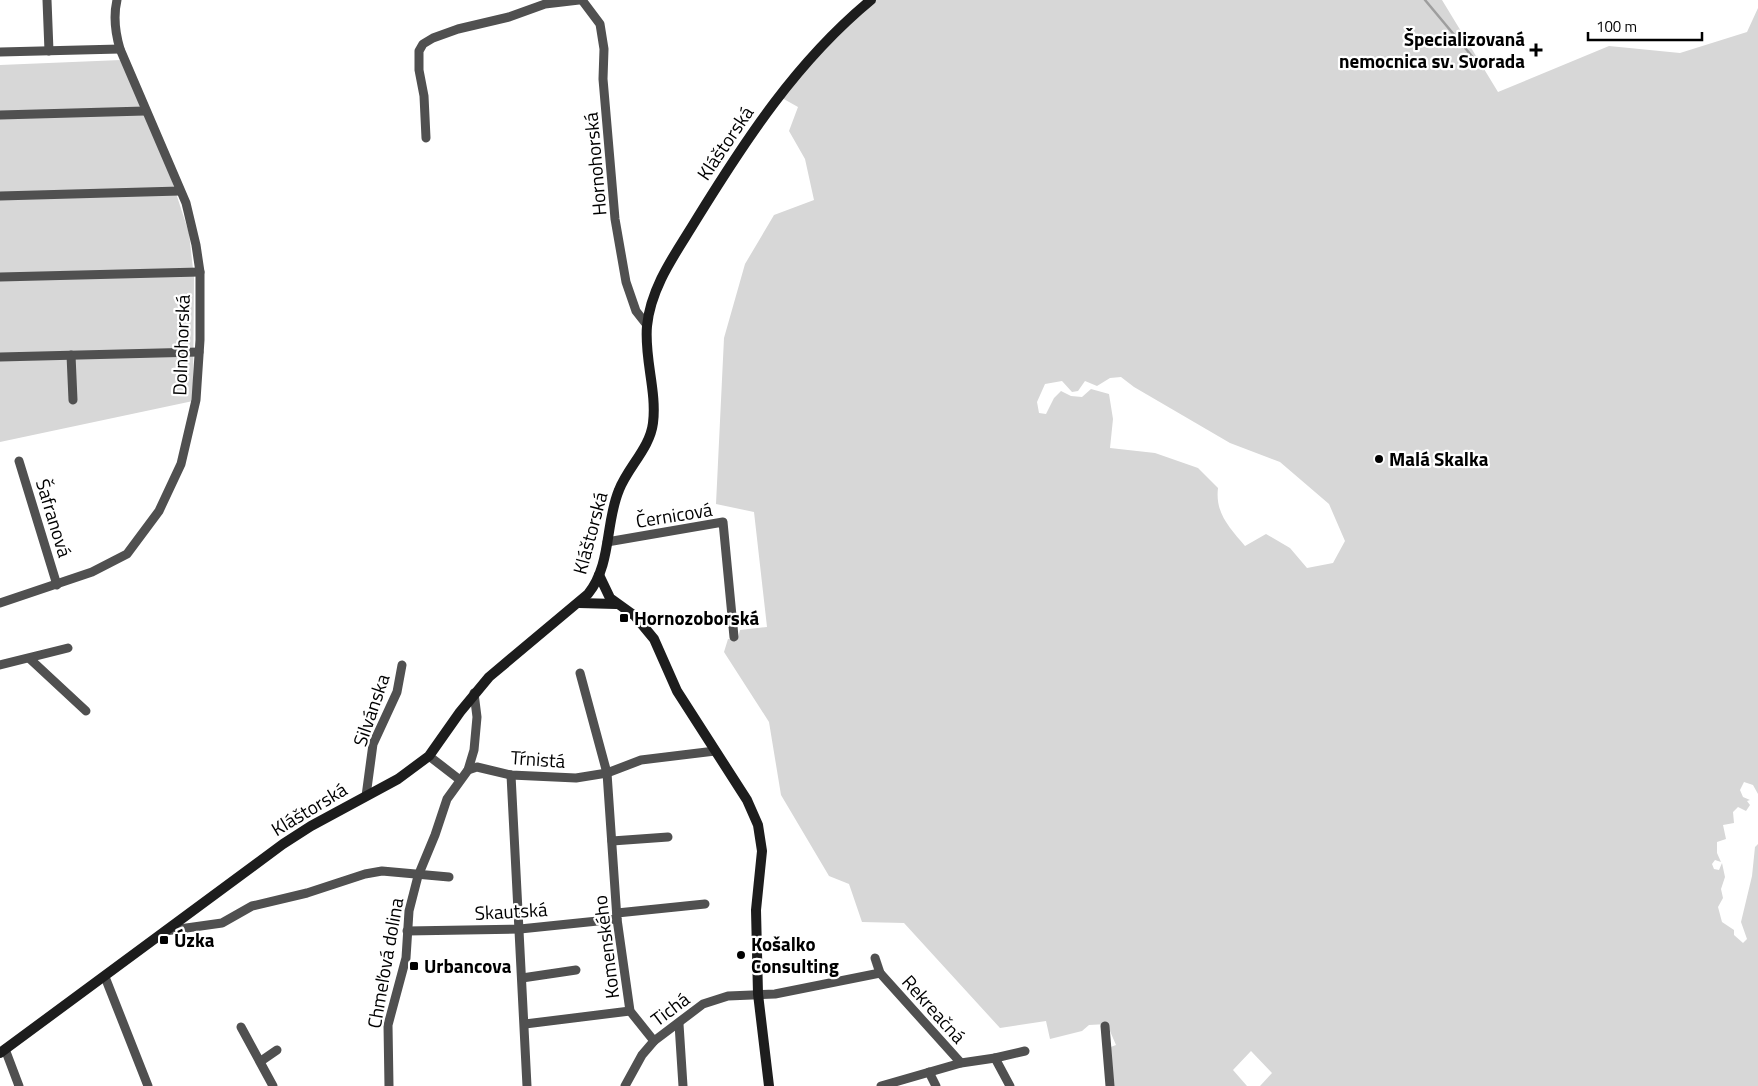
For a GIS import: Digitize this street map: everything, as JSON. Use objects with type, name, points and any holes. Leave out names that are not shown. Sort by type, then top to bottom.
[{"type":"street","points":[[47,0],[49,51]]},
{"type":"street","name":"Dolnohorská","points":[[0,603],[57,585],[119,559],[138,540],[159,511],[181,464],[196,400],[200,272],[186,203],[120,49],[115,30],[114,11],[117,0]]},
{"type":"street","points":[[426,138],[424,96],[419,70],[419,52],[423,44],[433,38],[458,29],[510,17],[545,4],[581,0]]},
{"type":"street","name":"Hornohorská","points":[[581,0],[600,24],[604,49],[603,79],[616,219],[626,282],[636,311],[647,325]]},
{"type":"street","name":"Kláštorská","points":[[2,1051],[105,977],[283,844],[311,826],[398,779],[430,756],[474,693],[498,669],[579,603],[592,589],[599,575],[618,492],[646,444],[653,426],[654,406],[647,325],[654,297],[662,276],[740,149],[792,77],[834,32],[871,0]]},
{"type":"street","points":[[0,52],[120,49]]},
{"type":"street","points":[[0,115],[145,111]]},
{"type":"street","points":[[0,196],[180,190]]},
{"type":"street","points":[[0,277],[200,272]]},
{"type":"street","points":[[0,357],[199,352]]},
{"type":"street","points":[[71,355],[73,400]]},
{"type":"street","name":"Šafranová","points":[[19,460],[57,585]]},
{"type":"street","name":"Černicová","points":[[607,542],[723,522],[734,637]]},
{"type":"street","points":[[599,575],[605,591],[616,604],[635,616],[654,639],[677,691],[747,800],[758,825],[762,851],[756,910],[758,994],[769,1086]]},
{"type":"street","points":[[579,603],[616,604]]},
{"type":"street","points":[[0,665],[68,648]]},
{"type":"street","points":[[30,658],[86,711]]},
{"type":"street","name":"Silvánska","points":[[366,796],[373,744],[397,692],[402,665]]},
{"type":"street","points":[[580,673],[607,773]]},
{"type":"street","name":"Chmeľová dolina","points":[[389,1086],[388,1025],[406,958],[408,911],[418,876],[447,799],[468,770],[474,750],[478,718],[474,693]]},
{"type":"street","name":"Tŕnistá","points":[[468,770],[477,767],[511,775],[576,778],[607,773],[641,760],[715,751]]},
{"type":"street","points":[[430,756],[460,780]]},
{"type":"street","name":"Komenského","points":[[607,773],[617,916],[630,1011],[654,1041]]},
{"type":"street","points":[[511,775],[527,1086]]},
{"type":"street","points":[[612,841],[668,837]]},
{"type":"street","points":[[165,931],[222,923],[252,906],[307,893],[365,874],[382,872],[418,876]]},
{"type":"street","name":"Chmeľová dolina","points":[[418,876],[449,877]]},
{"type":"street","name":"Skautská","points":[[407,931],[520,929],[705,904]]},
{"type":"street","name":"Rekreačná","points":[[875,958],[880,973],[961,1063],[1025,1051]]},
{"type":"street","points":[[522,978],[576,970]]},
{"type":"street","name":"Rekreačná","points":[[758,994],[775,994],[880,973]]},
{"type":"street","points":[[105,977],[148,1086]]},
{"type":"street","name":"Tichá","points":[[625,1086],[642,1055],[654,1041],[703,1004],[728,996],[758,994]]},
{"type":"street","points":[[525,1024],[630,1011]]},
{"type":"street","points":[[679,1024],[683,1086]]},
{"type":"street","points":[[1105,1026],[1110,1086]]},
{"type":"street","points":[[241,1027],[273,1086]]},
{"type":"street","points":[[261,1061],[277,1050]]},
{"type":"street","points":[[2,1051],[19,1086]]},
{"type":"street","points":[[995,1058],[1010,1086]]},
{"type":"street","points":[[881,1086],[961,1063]]},
{"type":"street","points":[[930,1072],[936,1086]]},
{"type":"shaded area","points":[[875,0],[1442,0],[1498,92],[1609,46],[1680,53],[1747,32],[1758,8],[1758,794],[1753,785],[1744,782],[1740,790],[1743,797],[1750,800],[1747,801],[1750,805],[1746,811],[1738,807],[1733,812],[1734,823],[1723,825],[1726,839],[1717,842],[1717,853],[1721,862],[1715,860],[1712,864],[1714,869],[1719,870],[1722,863],[1725,877],[1721,889],[1723,898],[1718,907],[1722,922],[1734,930],[1734,935],[1743,943],[1747,939],[1741,922],[1752,876],[1755,847],[1758,844],[1758,1086],[1260,1086],[1272,1073],[1251,1051],[1233,1070],[1247,1086],[1114,1086],[1108,1048],[1116,1045],[1107,1024],[1089,1025],[1082,1031],[1050,1039],[1046,1021],[1000,1028],[904,923],[862,922],[849,884],[829,876],[781,795],[769,722],[724,652],[728,639],[738,638],[740,630],[767,627],[754,512],[716,504],[724,338],[745,264],[774,215],[814,200],[805,159],[789,131],[798,107],[782,98],[816,54]],"holes":[[[1121,377],[1134,387],[1230,443],[1280,462],[1329,504],[1345,541],[1333,563],[1307,568],[1290,548],[1266,534],[1245,546],[1224,519],[1219,505],[1218,488],[1198,468],[1155,453],[1110,448],[1113,419],[1109,394],[1091,389],[1082,397],[1071,396],[1061,391],[1054,398],[1046,414],[1039,413],[1037,402],[1045,384],[1062,381],[1072,392],[1078,391],[1085,381],[1097,386],[1110,378]]]},
{"type":"shaded area","points":[[121,60],[170,175],[189,233],[194,278],[193,401],[0,442],[0,65]]},
{"type":"waterway","points":[[1425,0],[1481,67]]},
{"type":"place","name":"Špecializovaná nemocnica sv. Svorada","points":[[1536,50]]},
{"type":"place","name":"Malá Skalka","points":[[1379,459]]},
{"type":"place","name":"Hornozoborská","points":[[624,618]]},
{"type":"place","name":"Úzka","points":[[164,940]]},
{"type":"place","name":"Košalko Consulting","points":[[741,955]]},
{"type":"place","name":"Urbancova","points":[[414,966]]}]
